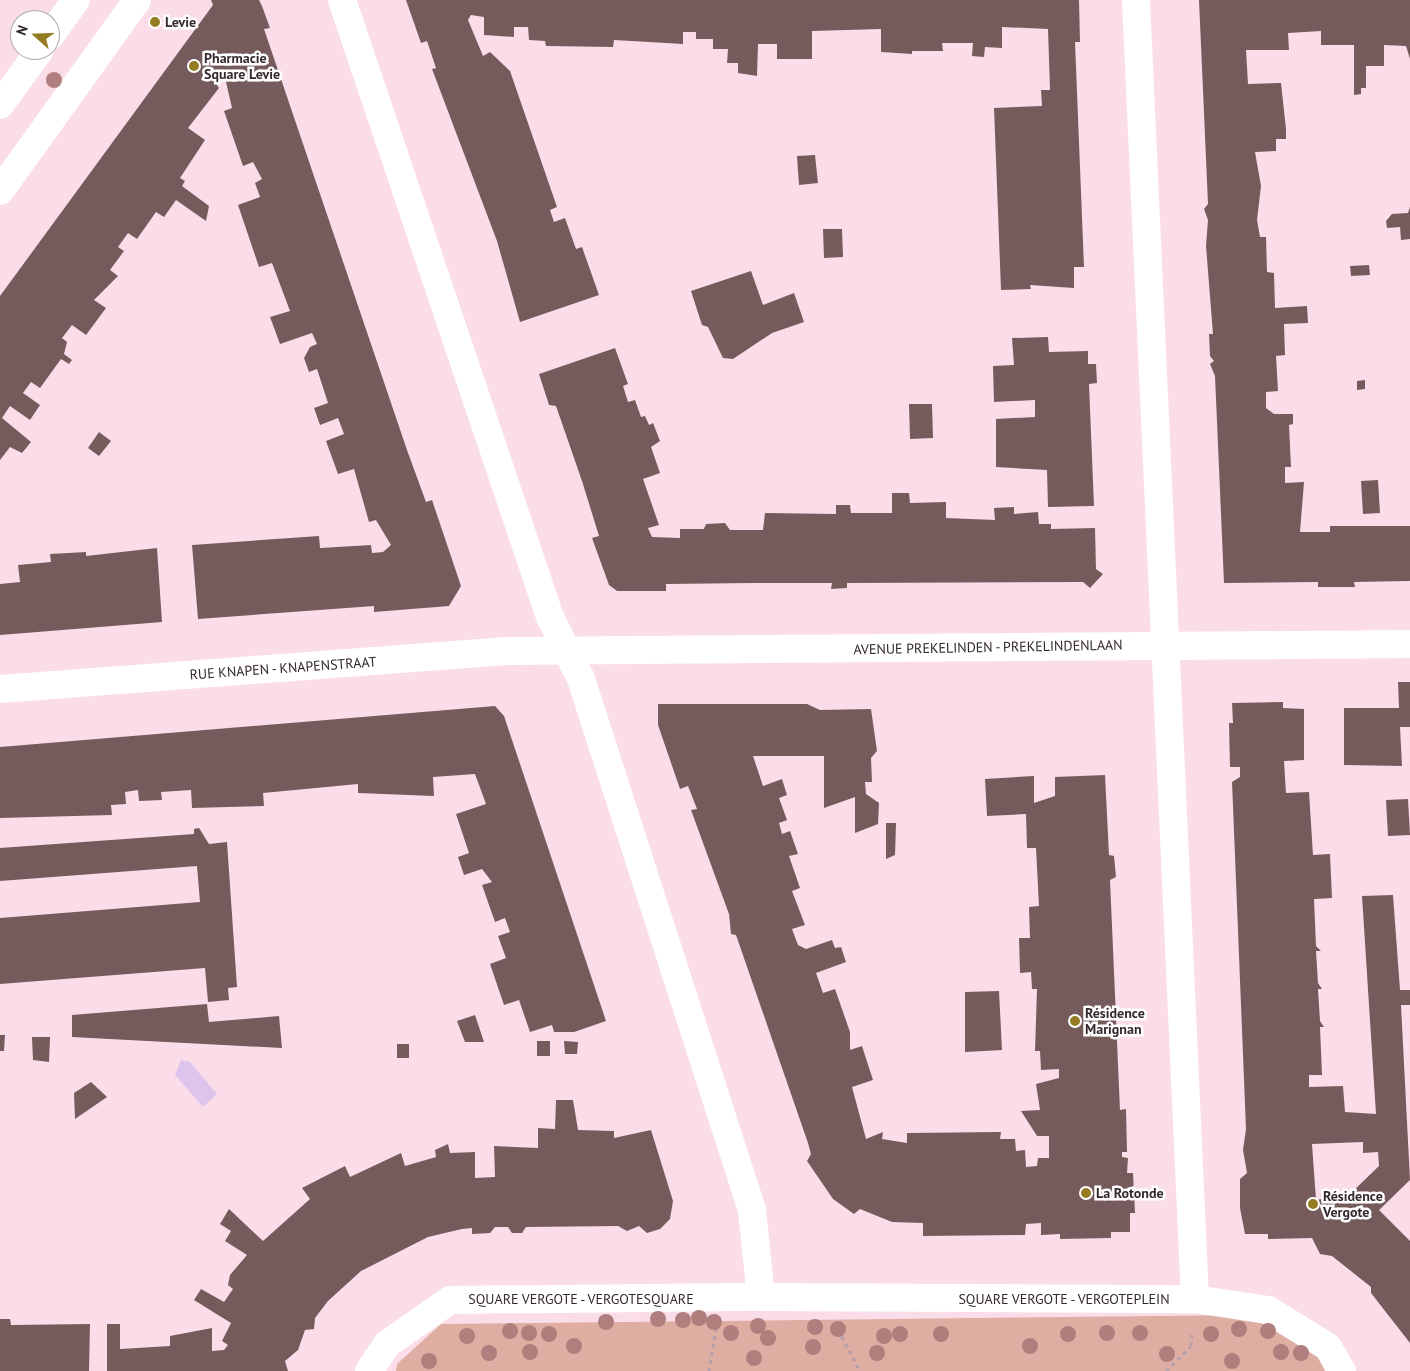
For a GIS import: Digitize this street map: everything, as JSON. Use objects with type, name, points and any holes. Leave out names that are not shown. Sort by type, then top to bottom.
[{"type":"street","points":[[60,22],[76,0]]},
{"type":"street","points":[[0,191],[137,0]]},
{"type":"street","points":[[342,0],[550,617],[581,679],[752,1210],[761,1297]]},
{"type":"street","points":[[1136,0],[1195,1299]]},
{"type":"street","points":[[0,105],[33,60]]},
{"type":"street","name":"AVENUE PREKELINDEN - PREKELINDENLAAN","points":[[567,651],[1410,644]]},
{"type":"street","name":"RUE KNAPEN - KNAPENSTRAAT","points":[[0,689],[507,651],[567,651]]},
{"type":"street","name":"SQUARE VERGOTE - VERGOTEPLEIN","points":[[761,1297],[1195,1299],[1268,1310],[1328,1347],[1342,1371]]},
{"type":"street","name":"SQUARE VERGOTE - VERGOTESQUARE","points":[[369,1371],[387,1344],[450,1300],[761,1297]]},
{"type":"path","points":[[709,1371],[721,1298]]},
{"type":"path","points":[[822,1298],[860,1371]]},
{"type":"path","points":[[1166,1371],[1191,1346],[1195,1299]]},
{"type":"shaded area","points":[[181,1060],[190,1062],[217,1094],[203,1107],[175,1075]]},
{"type":"shaded area","points":[[1250,1315],[1317,1355],[1325,1371],[396,1371],[397,1364],[441,1324]]},
{"type":"building","points":[[211,0],[259,0],[262,6],[270,28],[264,29],[407,450],[426,502],[432,500],[461,586],[449,606],[374,612],[374,606],[198,619],[192,545],[319,536],[320,548],[371,545],[372,553],[383,552],[391,545],[376,520],[369,522],[354,469],[338,474],[326,441],[344,434],[338,418],[320,425],[314,408],[328,403],[317,369],[309,372],[304,358],[310,347],[317,344],[312,333],[280,344],[270,317],[290,311],[272,263],[259,267],[238,205],[260,197],[255,183],[262,179],[253,162],[243,166],[224,111],[232,108],[223,69],[215,82],[219,88],[188,128],[205,140],[180,178],[185,181],[182,186],[209,206],[206,221],[176,200],[164,217],[156,212],[137,239],[128,233],[118,247],[124,251],[110,270],[118,276],[94,300],[106,308],[86,335],[72,325],[62,338],[67,342],[64,354],[72,360],[69,364],[61,359],[40,388],[31,382],[23,393],[40,405],[30,420],[10,406],[2,418],[31,442],[22,453],[10,447],[0,460],[0,296],[213,5]]},
{"type":"building","points":[[406,0],[1079,0],[1080,42],[1075,42],[1084,267],[1074,267],[1074,288],[1030,285],[1031,289],[1001,290],[994,108],[1042,106],[1041,90],[1050,90],[1048,29],[1002,27],[1002,48],[985,47],[984,57],[972,56],[973,43],[942,43],[943,51],[912,51],[912,54],[881,52],[881,29],[812,31],[812,59],[777,59],[777,44],[758,44],[757,76],[738,73],[738,63],[727,63],[728,49],[713,49],[713,39],[696,39],[696,32],[683,32],[683,44],[614,40],[613,47],[546,46],[545,41],[529,40],[528,27],[514,27],[514,37],[484,35],[484,17],[471,15],[468,20],[483,56],[490,52],[510,71],[557,207],[550,210],[554,222],[565,218],[576,249],[582,247],[599,295],[520,322],[497,241],[432,69],[436,68],[427,41],[421,43]]},
{"type":"building","points":[[1199,0],[1410,0],[1410,59],[1406,46],[1384,45],[1384,66],[1366,66],[1366,88],[1361,88],[1361,94],[1354,95],[1354,45],[1321,45],[1321,31],[1288,33],[1289,50],[1246,50],[1248,84],[1281,83],[1286,139],[1276,139],[1276,151],[1255,152],[1261,186],[1257,220],[1260,237],[1266,237],[1267,272],[1274,273],[1275,308],[1307,306],[1308,323],[1284,324],[1285,355],[1276,356],[1278,391],[1266,392],[1266,408],[1274,414],[1293,414],[1293,424],[1289,425],[1291,467],[1285,467],[1285,483],[1304,482],[1300,532],[1330,532],[1330,526],[1410,526],[1410,581],[1354,582],[1355,587],[1318,587],[1318,582],[1224,583],[1215,376],[1210,364],[1214,361],[1210,356],[1209,334],[1213,334],[1206,246],[1208,220],[1204,209],[1208,204]]},
{"type":"building","points":[[815,155],[818,183],[799,185],[797,156]]},
{"type":"building","points":[[1410,207],[1410,239],[1401,240],[1400,227],[1387,228],[1386,221],[1392,214],[1408,213]]},
{"type":"building","points":[[823,229],[842,229],[843,257],[824,258]]},
{"type":"building","points":[[1369,265],[1370,275],[1351,276],[1350,266]]},
{"type":"building","points":[[751,271],[763,305],[794,293],[804,322],[772,333],[733,359],[723,358],[708,327],[702,325],[691,291]]},
{"type":"building","points":[[1048,337],[1049,352],[1088,351],[1088,364],[1096,364],[1097,383],[1089,384],[1094,506],[1048,507],[1047,470],[996,467],[996,419],[1035,417],[1035,400],[994,402],[993,366],[1014,365],[1012,338]]},
{"type":"building","points":[[615,348],[628,384],[623,386],[628,402],[635,400],[641,417],[645,416],[649,425],[653,423],[660,441],[651,447],[660,473],[643,479],[659,525],[648,528],[652,537],[680,538],[680,529],[704,529],[706,524],[725,523],[730,530],[763,530],[765,513],[836,514],[836,505],[850,505],[851,513],[892,513],[892,493],[909,493],[910,503],[946,502],[946,518],[995,520],[994,508],[1014,507],[1014,514],[1038,512],[1039,524],[1051,524],[1051,529],[1095,528],[1096,569],[1103,574],[1090,588],[1083,582],[847,583],[847,588],[831,589],[832,583],[754,583],[666,584],[666,591],[617,591],[609,585],[592,538],[599,536],[582,481],[556,406],[549,405],[539,374]]},
{"type":"building","points":[[1365,380],[1365,389],[1357,390],[1357,381]]},
{"type":"building","points":[[909,404],[932,404],[933,438],[910,439]]},
{"type":"building","points":[[99,432],[111,441],[99,456],[88,448]]},
{"type":"building","points":[[1378,480],[1380,513],[1363,514],[1361,481]]},
{"type":"building","points":[[157,548],[162,622],[0,635],[0,584],[20,582],[18,565],[51,562],[50,554],[86,552],[86,556]]},
{"type":"building","points":[[1398,682],[1410,682],[1410,727],[1400,727],[1402,766],[1344,765],[1344,708],[1399,708]]},
{"type":"building","points":[[1283,702],[1283,708],[1304,709],[1304,760],[1284,761],[1286,793],[1309,792],[1313,855],[1330,854],[1332,898],[1314,899],[1316,946],[1321,951],[1316,951],[1318,983],[1322,989],[1318,989],[1320,1021],[1324,1027],[1320,1027],[1322,1075],[1309,1075],[1309,1087],[1343,1086],[1345,1112],[1376,1114],[1362,896],[1393,895],[1400,990],[1410,990],[1410,1005],[1401,1005],[1410,1180],[1379,1210],[1410,1241],[1410,1343],[1371,1293],[1371,1287],[1332,1256],[1320,1254],[1312,1238],[1268,1239],[1268,1234],[1245,1234],[1240,1208],[1240,1179],[1247,1173],[1243,1150],[1246,1129],[1232,782],[1240,777],[1240,767],[1230,767],[1229,723],[1233,723],[1232,703]],"holes":[[[1363,1142],[1363,1153],[1378,1152],[1379,1166],[1349,1195],[1316,1200],[1312,1144]]]},
{"type":"building","points":[[658,704],[807,704],[820,710],[871,709],[877,751],[871,758],[872,782],[865,782],[866,794],[879,803],[878,824],[855,833],[855,797],[824,808],[824,756],[753,756],[763,786],[782,779],[787,795],[779,798],[787,820],[779,823],[782,834],[790,831],[798,854],[789,856],[800,888],[792,891],[805,925],[792,929],[798,945],[806,949],[832,940],[835,948],[841,947],[846,962],[816,973],[823,993],[835,989],[850,1032],[850,1050],[862,1046],[873,1080],[852,1087],[866,1139],[883,1132],[882,1139],[907,1143],[907,1133],[1001,1132],[1000,1139],[1015,1139],[1016,1151],[1025,1150],[1026,1167],[1037,1166],[1038,1158],[1049,1158],[1049,1136],[1037,1136],[1021,1111],[1040,1110],[1036,1084],[1059,1078],[1059,1069],[1041,1070],[1040,1051],[1035,1051],[1037,989],[1032,989],[1031,972],[1020,973],[1019,938],[1030,938],[1029,907],[1039,906],[1036,848],[1027,848],[1026,814],[987,816],[985,779],[1034,776],[1034,803],[1055,796],[1055,777],[1105,775],[1109,855],[1114,856],[1116,877],[1110,880],[1120,1110],[1126,1109],[1127,1152],[1122,1152],[1122,1157],[1128,1158],[1127,1173],[1133,1173],[1135,1213],[1130,1213],[1130,1232],[1111,1232],[1111,1238],[1060,1239],[1060,1234],[1041,1235],[1041,1223],[1026,1224],[1025,1235],[923,1236],[923,1223],[892,1222],[860,1209],[854,1214],[833,1199],[807,1161],[811,1154],[808,1143],[736,935],[731,934],[729,914],[691,810],[697,809],[688,786],[680,789],[658,725]]},
{"type":"building","points":[[495,706],[504,716],[606,1021],[574,1032],[554,1032],[552,1025],[530,1032],[519,1000],[504,1005],[490,964],[506,958],[498,936],[510,932],[505,918],[495,922],[482,885],[492,882],[482,869],[464,875],[458,857],[469,853],[456,814],[486,804],[475,774],[433,777],[434,796],[358,793],[358,784],[263,793],[264,806],[192,808],[191,790],[161,792],[162,800],[139,801],[138,790],[125,792],[126,804],[111,805],[112,815],[0,818],[0,747]]},
{"type":"building","points":[[1408,799],[1410,835],[1388,836],[1386,800]]},
{"type":"building","points":[[886,823],[896,823],[895,855],[886,859]]},
{"type":"building","points":[[199,828],[209,844],[227,842],[237,987],[228,988],[229,1000],[208,1002],[205,968],[0,984],[0,918],[200,902],[197,866],[0,881],[0,848],[194,834],[194,829]]},
{"type":"building","points":[[999,991],[1002,1050],[965,1052],[965,992]]},
{"type":"building","points":[[207,1004],[209,1022],[279,1016],[282,1048],[72,1037],[72,1015]]},
{"type":"building","points":[[475,1015],[484,1042],[465,1042],[457,1021]]},
{"type":"building","points":[[0,1035],[5,1035],[4,1051],[0,1051]]},
{"type":"building","points":[[32,1037],[50,1037],[49,1062],[33,1060]]},
{"type":"building","points":[[537,1041],[550,1041],[550,1056],[537,1056]]},
{"type":"building","points":[[564,1041],[578,1042],[577,1054],[565,1054]]},
{"type":"building","points":[[397,1044],[409,1044],[409,1058],[397,1058]]},
{"type":"building","points":[[91,1082],[107,1097],[75,1119],[74,1093]]},
{"type":"building","points":[[556,1100],[573,1100],[578,1130],[614,1131],[614,1138],[651,1130],[673,1201],[670,1219],[660,1229],[647,1233],[639,1226],[627,1231],[618,1226],[526,1227],[522,1233],[512,1233],[508,1227],[495,1227],[490,1233],[472,1234],[472,1228],[428,1237],[361,1271],[328,1301],[315,1318],[314,1329],[305,1330],[298,1350],[285,1361],[288,1371],[107,1371],[107,1324],[120,1324],[120,1349],[170,1346],[170,1336],[212,1328],[212,1351],[224,1350],[228,1345],[222,1341],[231,1323],[194,1300],[201,1289],[224,1302],[233,1289],[228,1285],[230,1275],[247,1255],[225,1241],[231,1231],[220,1224],[229,1209],[263,1241],[310,1199],[302,1188],[345,1166],[350,1177],[401,1153],[405,1166],[436,1157],[435,1150],[448,1144],[450,1153],[475,1152],[475,1178],[495,1177],[494,1146],[538,1148],[538,1128],[555,1129]]},
{"type":"building","points":[[0,1319],[10,1319],[11,1325],[90,1324],[89,1371],[0,1371]]},
{"type":"place","name":"Levie","points":[[155,22]]},
{"type":"place","name":"Pharmacie Square Levie","points":[[194,66]]},
{"type":"place","name":"Résidence Marignan","points":[[1075,1021]]},
{"type":"place","name":"La Rotonde","points":[[1086,1193]]},
{"type":"place","name":"Résidence Vergote","points":[[1313,1204]]}]
